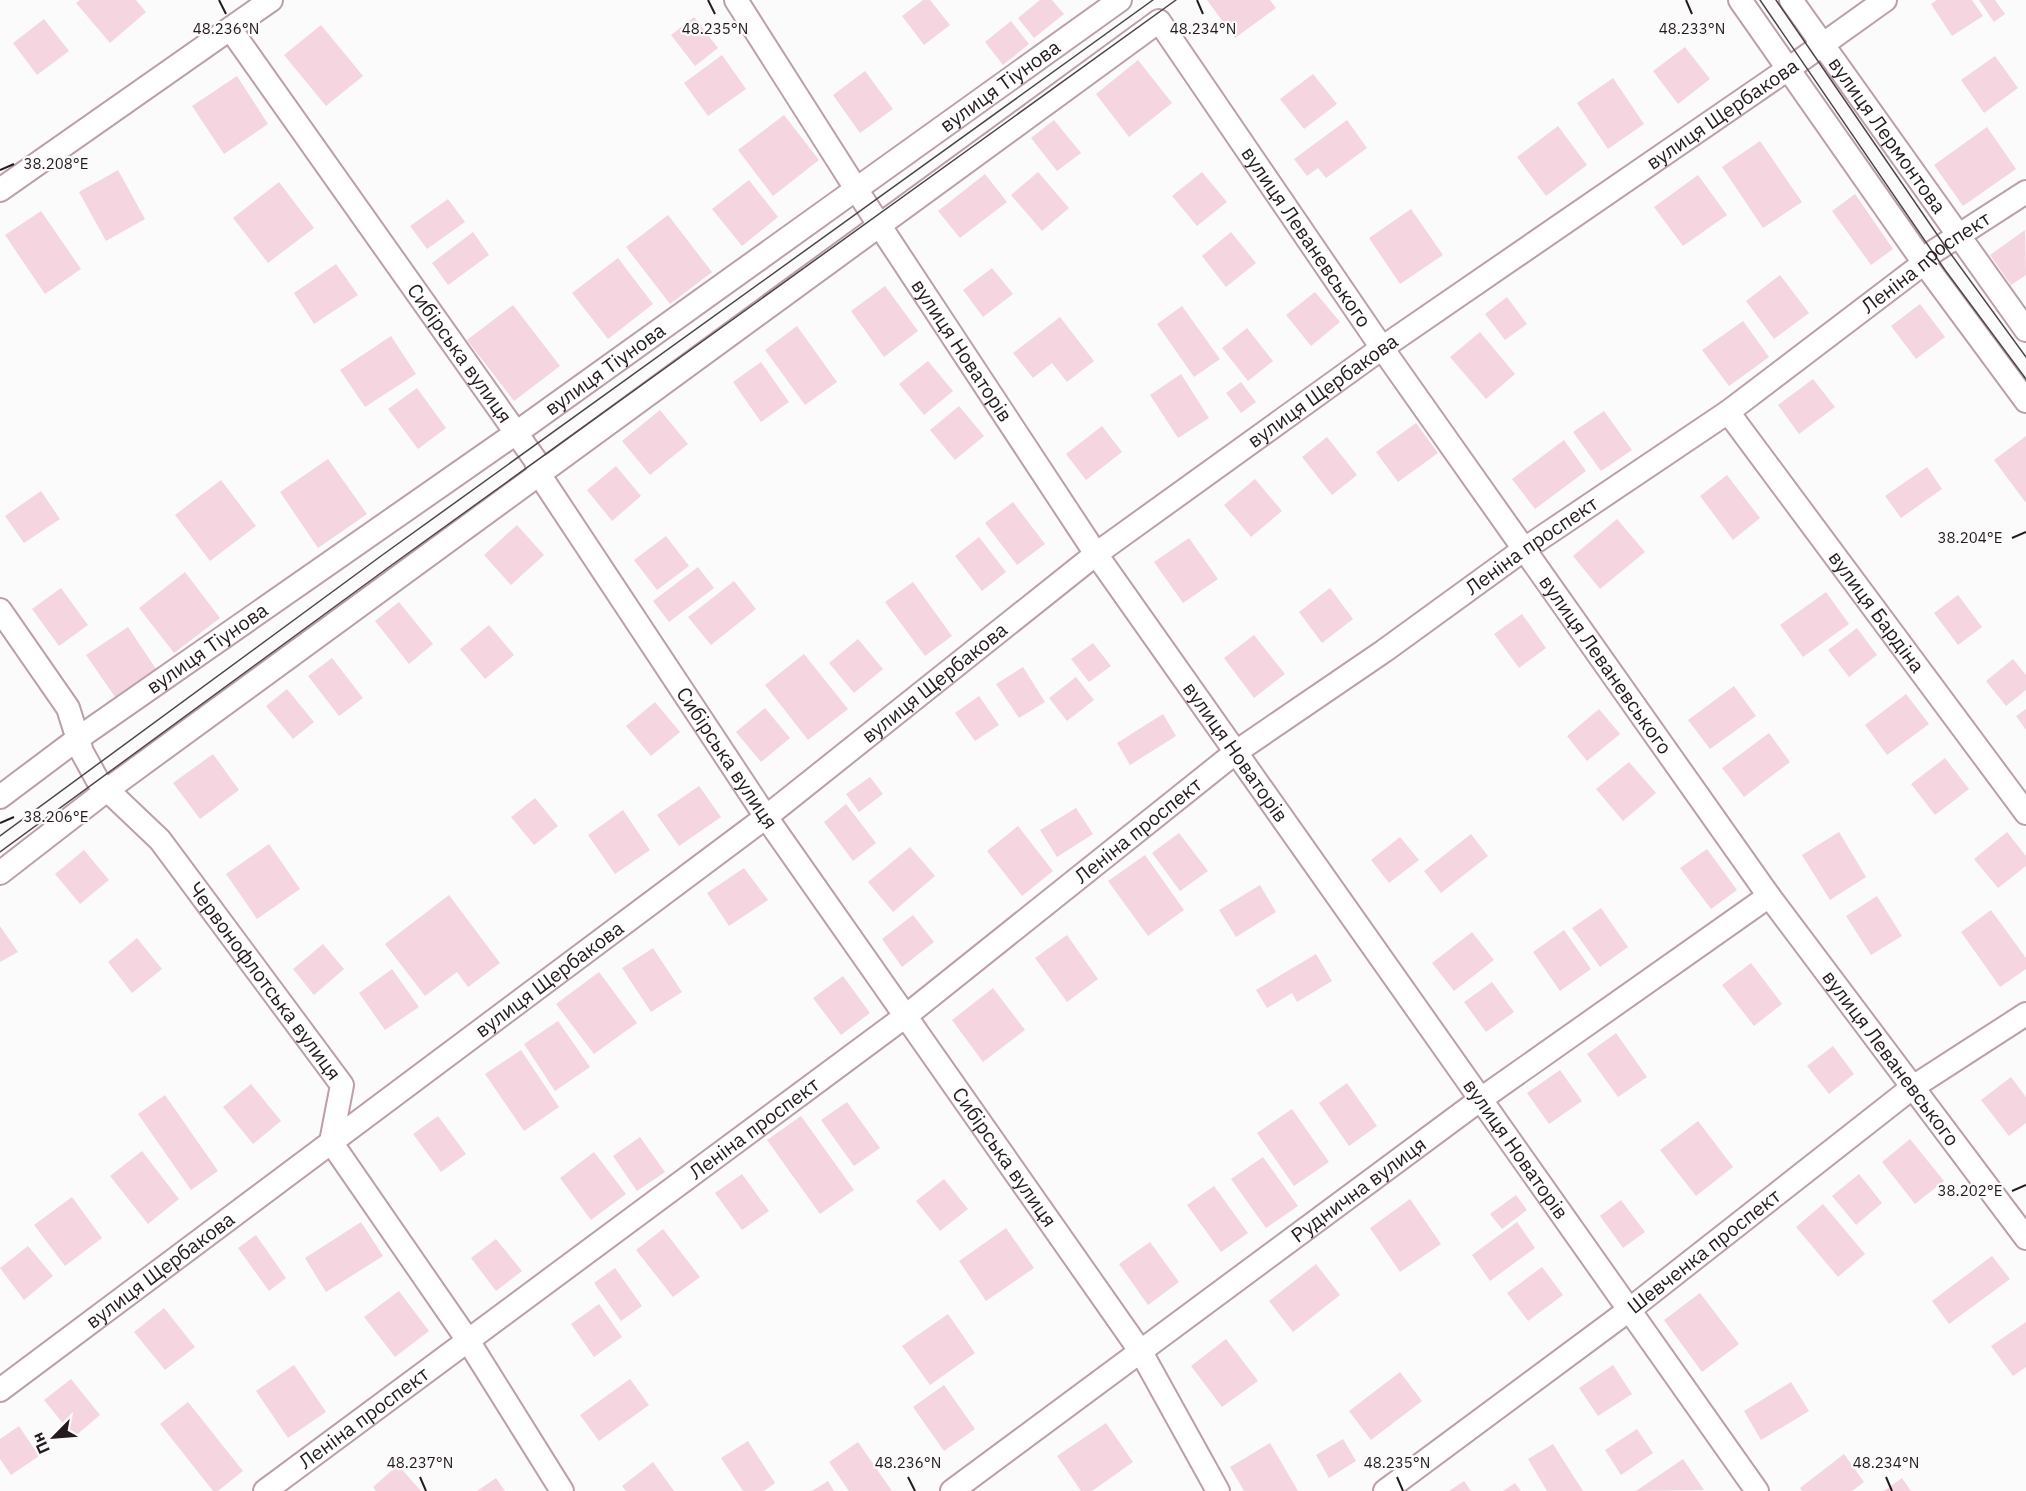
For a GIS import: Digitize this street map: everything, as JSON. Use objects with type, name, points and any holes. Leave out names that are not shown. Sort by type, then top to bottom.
[{"type":"street","points":[[0,190],[271,0]]},
{"type":"street","name":"вулиця Новаторів","points":[[736,0],[857,190],[1096,554],[1756,1491]]},
{"type":"street","name":"вулиця Тіунова","points":[[0,797],[80,737],[516,433],[1120,0]]},
{"type":"street","points":[[1740,0],[1924,263],[2026,401]]},
{"type":"street","name":"вулиця Лермонтова","points":[[1791,0],[1958,238],[2026,330]]},
{"type":"street","name":"вулиця Щербакова","points":[[0,1390],[766,817],[1096,554],[1382,348],[1787,70],[1885,0]]},
{"type":"street","name":"вулиця Леваневського","points":[[880,225],[1159,21],[1382,348],[1769,896],[2026,1238]]},
{"type":"street","name":"Сибірська вулиця","points":[[231,30],[536,461],[539,474],[766,817],[907,1015],[1141,1352],[1218,1491]]},
{"type":"street","name":"Леніна проспект","points":[[265,1491],[907,1015],[1236,752],[1384,651],[1523,550],[1728,412],[1924,263],[1933,252],[2026,192]]},
{"type":"street","points":[[0,873],[107,790],[880,225]]},
{"type":"street","name":"вулиця Бардіна","points":[[1728,412],[2026,813]]},
{"type":"street","name":"Червонофлотська вулиця","points":[[0,610],[68,708],[90,770],[107,790],[160,840],[342,1085],[331,1142]]},
{"type":"street","name":"Руднична вулиця","points":[[952,1491],[1481,1100],[1769,896]]},
{"type":"street","name":"Шевченка проспект","points":[[1385,1491],[1629,1310],[1913,1087],[2026,1014]]},
{"type":"street","points":[[331,1142],[467,1339],[562,1491]]},
{"type":"building","points":[[80,0],[136,0],[146,12],[110,43],[76,3]]},
{"type":"building","points":[[923,0],[930,0],[950,25],[924,45],[902,16]]},
{"type":"building","points":[[1040,0],[1052,0],[1064,14],[1034,38],[1018,18]]},
{"type":"building","points":[[1207,0],[1270,0],[1276,8],[1235,38]]},
{"type":"building","points":[[1937,0],[1972,0],[1983,16],[1952,36],[1931,4]]},
{"type":"building","points":[[1979,0],[1995,0],[2005,14],[1994,22]]},
{"type":"building","points":[[694,17],[718,48],[695,66],[671,35]]},
{"type":"building","points":[[44,19],[69,51],[37,75],[13,43]]},
{"type":"building","points":[[1011,21],[1029,44],[1003,65],[985,42]]},
{"type":"building","points":[[321,25],[363,76],[326,106],[284,55]]},
{"type":"building","points":[[1685,47],[1710,79],[1678,104],[1653,71]]},
{"type":"building","points":[[722,55],[746,89],[708,116],[684,83]]},
{"type":"building","points":[[1995,56],[2018,88],[1984,113],[1961,80]]},
{"type":"building","points":[[1138,60],[1172,103],[1129,137],[1096,94]]},
{"type":"building","points":[[865,71],[893,109],[860,133],[833,95]]},
{"type":"building","points":[[1313,74],[1337,104],[1304,129],[1280,99]]},
{"type":"building","points":[[237,76],[268,124],[224,154],[192,106]]},
{"type":"building","points":[[1613,78],[1644,124],[1608,149],[1577,103]]},
{"type":"building","points":[[784,115],[819,160],[773,196],[738,150]]},
{"type":"building","points":[[1054,120],[1081,153],[1057,171],[1031,138]]},
{"type":"building","points":[[1347,120],[1367,148],[1326,178],[1318,168],[1307,176],[1294,159]]},
{"type":"building","points":[[1558,126],[1587,165],[1546,196],[1517,157]]},
{"type":"building","points":[[1987,127],[2016,169],[1963,206],[1934,165]]},
{"type":"building","points":[[1760,141],[1802,202],[1763,228],[1722,167]]},
{"type":"building","points":[[118,170],[145,219],[106,241],[79,192]]},
{"type":"building","points":[[1038,172],[1069,208],[1042,231],[1011,195]]},
{"type":"building","points":[[1202,172],[1227,202],[1197,226],[1172,196]]},
{"type":"building","points":[[985,174],[1007,202],[960,238],[938,211]]},
{"type":"building","points":[[1698,175],[1727,215],[1683,246],[1654,207]]},
{"type":"building","points":[[749,180],[778,217],[742,246],[712,209]]},
{"type":"building","points":[[279,182],[314,228],[268,263],[233,218]]},
{"type":"building","points":[[1855,194],[1893,249],[1871,265],[1832,211]]},
{"type":"building","points":[[448,199],[465,222],[427,249],[410,226]]},
{"type":"building","points":[[1411,209],[1443,255],[1400,284],[1369,238]]},
{"type":"building","points":[[41,211],[81,269],[45,294],[5,235]]},
{"type":"building","points":[[668,215],[712,272],[670,304],[626,247]]},
{"type":"building","points":[[2025,230],[2026,275],[2011,285],[1990,255]]},
{"type":"building","points":[[473,232],[489,255],[448,285],[432,263]]},
{"type":"building","points":[[1231,232],[1256,263],[1226,287],[1202,256]]},
{"type":"building","points":[[618,258],[653,304],[608,339],[572,293]]},
{"type":"building","points":[[336,264],[358,295],[314,324],[294,293]]},
{"type":"building","points":[[992,268],[1013,294],[983,317],[963,290]]},
{"type":"building","points":[[1780,275],[1809,313],[1774,339],[1746,301]]},
{"type":"building","points":[[885,286],[918,331],[884,357],[851,311]]},
{"type":"building","points":[[1315,292],[1340,322],[1311,346],[1286,315]]},
{"type":"building","points":[[1507,297],[1527,324],[1505,340],[1485,314]]},
{"type":"building","points":[[1920,304],[1945,337],[1916,359],[1891,326]]},
{"type":"building","points":[[513,305],[560,366],[514,401],[467,340]]},
{"type":"building","points":[[1182,306],[1220,359],[1194,377],[1157,324]]},
{"type":"building","points":[[1060,317],[1094,361],[1067,382],[1052,363],[1033,378],[1013,353]]},
{"type":"building","points":[[1743,321],[1769,357],[1729,386],[1702,350]]},
{"type":"building","points":[[797,326],[837,382],[805,405],[765,350]]},
{"type":"building","points":[[1247,328],[1273,361],[1248,381],[1222,348]]},
{"type":"building","points":[[1480,332],[1515,374],[1486,399],[1450,357]]},
{"type":"building","points":[[391,336],[416,374],[365,407],[340,370]]},
{"type":"building","points":[[928,361],[953,391],[924,415],[899,384]]},
{"type":"building","points":[[761,362],[789,402],[761,422],[733,382]]},
{"type":"building","points":[[1181,374],[1209,418],[1178,438],[1150,395]]},
{"type":"building","points":[[1813,379],[1835,407],[1799,434],[1778,405]]},
{"type":"building","points":[[1241,382],[1256,402],[1241,413],[1226,393]]},
{"type":"building","points":[[417,388],[446,428],[418,449],[388,409]]},
{"type":"building","points":[[959,406],[984,436],[955,460],[930,430]]},
{"type":"building","points":[[660,410],[688,444],[650,475],[622,441]]},
{"type":"building","points":[[1604,411],[1632,450],[1601,471],[1573,432]]},
{"type":"building","points":[[1416,423],[1438,453],[1398,482],[1376,452]]},
{"type":"building","points":[[1102,426],[1122,452],[1086,480],[1066,454]]},
{"type":"building","points":[[2026,436],[2026,503],[1994,460]]},
{"type":"building","points":[[1327,437],[1357,475],[1332,495],[1302,457]]},
{"type":"building","points":[[1564,440],[1586,471],[1535,509],[1512,479]]},
{"type":"building","points":[[328,459],[367,514],[318,548],[280,492]]},
{"type":"building","points":[[616,466],[641,496],[612,521],[587,490]]},
{"type":"building","points":[[1927,467],[1942,489],[1901,518],[1885,496]]},
{"type":"building","points":[[1727,475],[1760,518],[1733,540],[1700,496]]},
{"type":"building","points":[[1255,479],[1282,511],[1251,537],[1224,505]]},
{"type":"building","points":[[221,480],[256,526],[210,561],[175,515]]},
{"type":"building","points":[[41,491],[60,519],[24,543],[5,516]]},
{"type":"building","points":[[1013,502],[1045,544],[1017,565],[985,523]]},
{"type":"building","points":[[1617,519],[1645,552],[1600,589],[1573,556]]},
{"type":"building","points":[[517,525],[544,555],[511,585],[484,555]]},
{"type":"building","points":[[666,536],[689,566],[657,590],[634,560]]},
{"type":"building","points":[[979,537],[1006,572],[982,591],[955,556]]},
{"type":"building","points":[[1189,538],[1218,579],[1183,603],[1154,562]]},
{"type":"building","points":[[698,567],[714,588],[669,622],[653,601]]},
{"type":"building","points":[[185,572],[220,618],[174,653],[139,608]]},
{"type":"building","points":[[734,581],[756,609],[711,645],[688,617]]},
{"type":"building","points":[[913,582],[952,636],[925,656],[885,602]]},
{"type":"building","points":[[61,588],[88,625],[59,646],[32,609]]},
{"type":"building","points":[[1330,588],[1353,619],[1322,643],[1299,612]]},
{"type":"building","points":[[1826,592],[1849,624],[1803,657],[1780,625]]},
{"type":"building","points":[[1958,595],[1982,627],[1958,645],[1934,613]]},
{"type":"building","points":[[399,602],[433,644],[409,664],[375,621]]},
{"type":"building","points":[[1522,614],[1546,648],[1519,668],[1494,634]]},
{"type":"building","points":[[489,625],[514,655],[485,679],[460,649]]},
{"type":"building","points":[[128,627],[156,669],[115,697],[86,655]]},
{"type":"building","points":[[1857,628],[1877,655],[1849,677],[1828,650]]},
{"type":"building","points":[[1254,635],[1285,674],[1254,698],[1224,658]]},
{"type":"building","points":[[858,639],[883,669],[854,693],[829,663]]},
{"type":"building","points":[[1093,643],[1111,666],[1089,682],[1071,659]]},
{"type":"building","points":[[804,654],[848,709],[808,740],[765,685]]},
{"type":"building","points":[[332,658],[363,698],[339,716],[308,676]]},
{"type":"building","points":[[2013,659],[2026,675],[2026,690],[2006,706],[1986,681]]},
{"type":"building","points":[[1023,667],[1045,702],[1019,718],[996,684]]},
{"type":"building","points":[[1076,677],[1094,700],[1067,721],[1049,698]]},
{"type":"building","points":[[1734,686],[1756,716],[1710,749],[1688,720]]},
{"type":"building","points":[[287,689],[314,722],[293,739],[266,706]]},
{"type":"building","points":[[1906,694],[1929,724],[1887,755],[1865,725]]},
{"type":"building","points":[[979,696],[999,725],[975,741],[955,713]]},
{"type":"building","points":[[655,702],[680,732],[651,756],[626,726]]},
{"type":"building","points":[[765,708],[790,738],[761,762],[736,732]]},
{"type":"building","points":[[1599,709],[1620,734],[1587,761],[1567,736]]},
{"type":"building","points":[[2026,709],[2026,730],[2016,716]]},
{"type":"building","points":[[1163,714],[1176,736],[1130,765],[1117,743]]},
{"type":"building","points":[[1769,733],[1790,762],[1744,797],[1722,768]]},
{"type":"building","points":[[213,754],[239,790],[200,819],[173,783]]},
{"type":"building","points":[[1945,758],[1969,789],[1935,815],[1911,784]]},
{"type":"building","points":[[1629,762],[1656,793],[1623,821],[1596,789]]},
{"type":"building","points":[[870,777],[883,794],[859,812],[846,794]]},
{"type":"building","points":[[699,786],[721,817],[679,846],[657,815]]},
{"type":"building","points":[[535,798],[558,826],[534,845],[511,817]]},
{"type":"building","points":[[846,804],[876,843],[853,861],[824,822]]},
{"type":"building","points":[[1076,808],[1093,834],[1057,857],[1040,830]]},
{"type":"building","points":[[623,810],[650,850],[615,874],[588,835]]},
{"type":"building","points":[[1018,826],[1053,871],[1022,896],[987,851]]},
{"type":"building","points":[[1839,832],[1866,877],[1830,900],[1802,855]]},
{"type":"building","points":[[2007,832],[2026,856],[2026,866],[1998,888],[1974,859]]},
{"type":"building","points":[[1179,833],[1208,871],[1180,891],[1152,853]]},
{"type":"building","points":[[1471,834],[1488,856],[1441,893],[1424,871]]},
{"type":"building","points":[[1400,837],[1419,860],[1389,883],[1371,860]]},
{"type":"building","points":[[269,844],[300,889],[257,919],[226,874]]},
{"type":"building","points":[[910,847],[935,876],[893,912],[868,882]]},
{"type":"building","points":[[1707,849],[1737,890],[1711,909],[1680,868]]},
{"type":"building","points":[[84,850],[109,880],[80,904],[55,874]]},
{"type":"building","points":[[1145,855],[1184,910],[1148,936],[1108,881]]},
{"type":"building","points":[[744,868],[768,900],[729,926],[707,893]]},
{"type":"building","points":[[1260,885],[1276,912],[1236,937],[1219,910]]},
{"type":"building","points":[[449,895],[500,963],[468,987],[457,972],[425,996],[385,944]]},
{"type":"building","points":[[1877,896],[1902,936],[1871,955],[1846,916]]},
{"type":"building","points":[[1601,908],[1628,947],[1600,967],[1572,928]]},
{"type":"building","points":[[1991,910],[2026,958],[2026,969],[2000,987],[1961,932]]},
{"type":"building","points":[[913,915],[934,942],[902,967],[882,939]]},
{"type":"building","points":[[0,926],[18,952],[0,962]]},
{"type":"building","points":[[1564,930],[1591,969],[1560,991],[1533,952]]},
{"type":"building","points":[[1472,932],[1494,960],[1454,991],[1432,963]]},
{"type":"building","points":[[1067,935],[1098,979],[1067,1002],[1035,958]]},
{"type":"building","points":[[137,938],[162,969],[132,993],[108,962]]},
{"type":"building","points":[[323,944],[344,969],[314,995],[293,969]]},
{"type":"building","points":[[653,948],[682,992],[651,1012],[622,968]]},
{"type":"building","points":[[1316,954],[1332,981],[1297,1002],[1292,993],[1267,1008],[1256,990]]},
{"type":"building","points":[[1751,963],[1782,1004],[1754,1026],[1722,985]]},
{"type":"building","points":[[392,969],[419,1007],[385,1030],[359,993]]},
{"type":"building","points":[[599,972],[637,1023],[594,1054],[556,1004]]},
{"type":"building","points":[[843,976],[870,1013],[841,1035],[813,998]]},
{"type":"building","points":[[1492,982],[1514,1012],[1486,1032],[1464,1002]]},
{"type":"building","points":[[993,988],[1025,1030],[983,1062],[952,1020]]},
{"type":"building","points":[[558,1021],[590,1067],[555,1091],[524,1044]]},
{"type":"building","points":[[1616,1033],[1647,1077],[1618,1097],[1587,1054]]},
{"type":"building","points":[[1833,1046],[1854,1074],[1829,1094],[1807,1066]]},
{"type":"building","points":[[521,1050],[559,1107],[524,1131],[485,1074]]},
{"type":"building","points":[[1560,1070],[1582,1101],[1549,1124],[1527,1093]]},
{"type":"building","points":[[2011,1077],[2026,1097],[2026,1123],[2009,1136],[1981,1100]]},
{"type":"building","points":[[1347,1083],[1377,1126],[1349,1146],[1319,1103]]},
{"type":"building","points":[[251,1084],[281,1121],[253,1144],[223,1107]]},
{"type":"building","points":[[165,1095],[218,1171],[191,1190],[138,1114]]},
{"type":"building","points":[[847,1102],[880,1148],[854,1166],[821,1120]]},
{"type":"building","points":[[1292,1109],[1329,1162],[1294,1186],[1257,1133]]},
{"type":"building","points":[[438,1116],[466,1154],[441,1172],[413,1134]]},
{"type":"building","points":[[801,1116],[854,1190],[820,1214],[767,1140]]},
{"type":"building","points":[[1698,1121],[1733,1167],[1696,1196],[1660,1150]]},
{"type":"building","points":[[640,1137],[665,1172],[637,1191],[613,1156]]},
{"type":"building","points":[[1910,1139],[1944,1181],[1915,1204],[1882,1162]]},
{"type":"building","points":[[142,1151],[179,1199],[148,1224],[110,1176]]},
{"type":"building","points":[[594,1152],[626,1194],[591,1220],[560,1178]]},
{"type":"building","points":[[1263,1157],[1298,1206],[1266,1228],[1231,1179]]},
{"type":"building","points":[[742,1174],[769,1211],[742,1230],[715,1193]]},
{"type":"building","points":[[1859,1174],[1882,1203],[1856,1225],[1832,1196]]},
{"type":"building","points":[[944,1179],[968,1209],[940,1231],[916,1201]]},
{"type":"building","points":[[1214,1186],[1248,1233],[1221,1252],[1187,1205]]},
{"type":"building","points":[[1516,1195],[1527,1210],[1502,1229],[1490,1214]]},
{"type":"building","points":[[72,1197],[102,1238],[65,1266],[34,1225]]},
{"type":"building","points":[[1410,1199],[1441,1244],[1400,1272],[1370,1228]]},
{"type":"building","points":[[1621,1200],[1645,1232],[1623,1248],[1600,1216]]},
{"type":"building","points":[[1823,1204],[1865,1254],[1838,1277],[1796,1227]]},
{"type":"building","points":[[361,1222],[383,1256],[326,1292],[305,1258]]},
{"type":"building","points":[[1517,1222],[1535,1248],[1490,1281],[1472,1255]]},
{"type":"building","points":[[1006,1228],[1034,1268],[986,1301],[959,1261]]},
{"type":"building","points":[[663,1229],[700,1277],[673,1297],[636,1250]]},
{"type":"building","points":[[256,1235],[286,1278],[269,1291],[238,1248]]},
{"type":"building","points":[[496,1239],[522,1271],[496,1291],[471,1258]]},
{"type":"building","points":[[1150,1242],[1179,1282],[1148,1305],[1119,1264]]},
{"type":"building","points":[[28,1246],[53,1276],[24,1300],[0,1268]]},
{"type":"building","points":[[1992,1256],[2010,1279],[1949,1324],[1932,1301]]},
{"type":"building","points":[[1316,1264],[1340,1295],[1293,1332],[1269,1301]]},
{"type":"building","points":[[1542,1267],[1563,1295],[1528,1321],[1507,1293]]},
{"type":"building","points":[[615,1268],[642,1306],[621,1321],[594,1283]]},
{"type":"building","points":[[399,1291],[429,1331],[395,1357],[364,1317]]},
{"type":"building","points":[[1700,1293],[1739,1344],[1702,1372],[1664,1320]]},
{"type":"building","points":[[599,1304],[622,1337],[594,1357],[571,1324]]},
{"type":"building","points":[[164,1308],[195,1347],[165,1370],[134,1332]]},
{"type":"building","points":[[948,1314],[975,1353],[930,1385],[902,1346]]},
{"type":"building","points":[[2026,1322],[2026,1367],[2013,1376],[1991,1346]]},
{"type":"building","points":[[1226,1339],[1258,1381],[1222,1407],[1191,1366]]},
{"type":"building","points":[[294,1365],[326,1412],[288,1438],[256,1391]]},
{"type":"building","points":[[1613,1365],[1632,1394],[1598,1416],[1579,1388]]},
{"type":"building","points":[[1400,1372],[1422,1401],[1371,1440],[1349,1411]]},
{"type":"building","points":[[71,1379],[100,1415],[74,1437],[44,1400]]},
{"type":"building","points":[[630,1379],[649,1405],[599,1441],[580,1415]]},
{"type":"building","points":[[1791,1382],[1809,1411],[1761,1440],[1744,1411]]},
{"type":"building","points":[[944,1385],[975,1429],[944,1451],[913,1407]]},
{"type":"building","points":[[188,1402],[243,1471],[218,1491],[213,1491],[160,1424]]},
{"type":"building","points":[[1106,1423],[1133,1462],[1092,1491],[1081,1491],[1057,1456]]},
{"type":"building","points":[[19,1426],[39,1456],[11,1475],[0,1459],[0,1439]]},
{"type":"building","points":[[1637,1429],[1653,1453],[1621,1475],[1605,1450]]},
{"type":"building","points":[[1343,1439],[1356,1461],[1329,1478],[1316,1455]]},
{"type":"building","points":[[748,1441],[775,1483],[764,1491],[743,1491],[721,1458]]},
{"type":"building","points":[[858,1442],[892,1491],[849,1491],[829,1462]]},
{"type":"building","points":[[1270,1443],[1298,1491],[1244,1491],[1230,1467]]},
{"type":"building","points":[[1553,1444],[1583,1491],[1547,1491],[1528,1459]]},
{"type":"building","points":[[1844,1454],[1864,1482],[1852,1491],[1802,1491],[1800,1488]]},
{"type":"building","points":[[1683,1459],[1704,1490],[1636,1491]]},
{"type":"building","points":[[653,1462],[674,1491],[626,1491],[622,1486]]},
{"type":"building","points":[[398,1465],[421,1491],[376,1491],[373,1487]]},
{"type":"building","points":[[496,1478],[505,1491],[477,1491]]},
{"type":"building","points":[[1902,1478],[1911,1491],[1884,1491]]},
{"type":"building","points":[[828,1481],[834,1491],[812,1491]]},
{"type":"building","points":[[1464,1481],[1471,1491],[1449,1491]]},
{"type":"building","points":[[1515,1483],[1521,1491],[1503,1491]]},
{"type":"tram line","points":[[0,836],[381,556],[1153,0]]},
{"type":"tram line","points":[[0,852],[389,567],[1176,0]]},
{"type":"tram line","points":[[1760,0],[1945,270],[2026,379]]},
{"type":"tram line","points":[[1776,0],[1945,246],[2026,357]]}]
